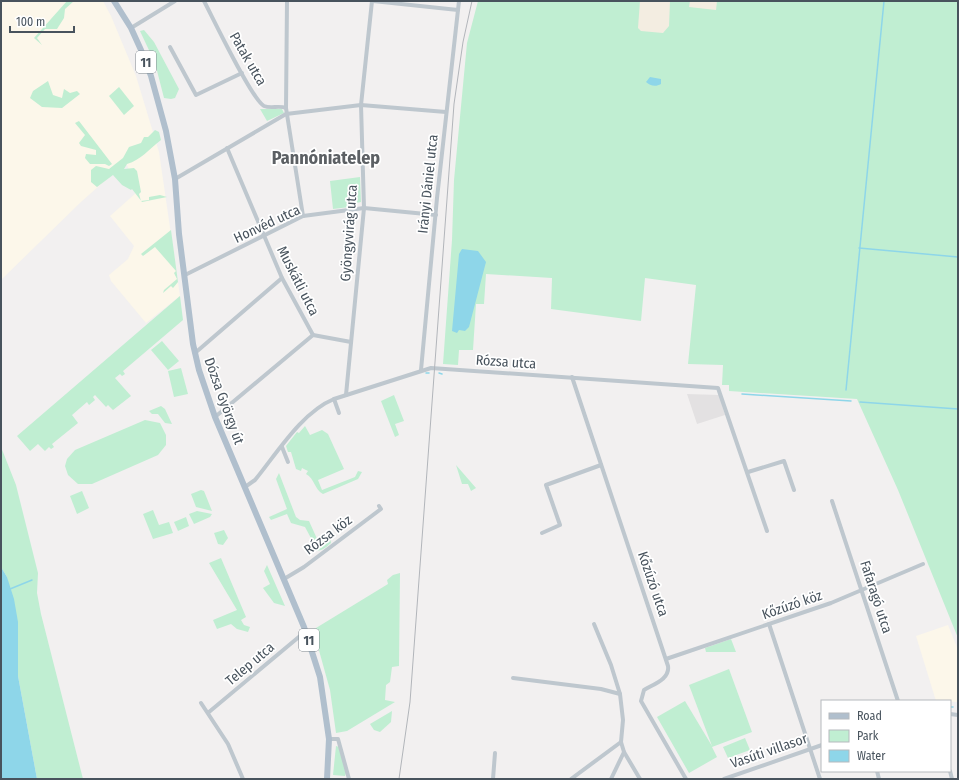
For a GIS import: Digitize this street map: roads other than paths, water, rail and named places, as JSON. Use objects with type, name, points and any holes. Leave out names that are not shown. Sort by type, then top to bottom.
[{"type":"main road","name":"Dózsa György út","points":[[114,1],[131,28],[143,56],[166,131],[175,179],[185,275],[195,353],[199,370],[215,417],[306,634],[320,677],[329,739],[327,779]]},
{"type":"street","points":[[131,28],[175,1]]},
{"type":"street","name":"Patak utca","points":[[204,1],[242,74],[262,105],[286,108]]},
{"type":"street","points":[[287,1],[286,114],[303,216]]},
{"type":"street","points":[[373,1],[458,10]]},
{"type":"street","name":"Gyöngyvirág utca","points":[[346,394],[364,208],[361,105],[373,1]]},
{"type":"street","name":"Irányi Dániel utca","points":[[421,370],[446,112],[459,1]]},
{"type":"street","points":[[170,47],[196,95],[242,74]]},
{"type":"street","points":[[175,179],[286,114],[361,105],[446,112]]},
{"type":"street","name":"Muskátli utca","points":[[227,148],[282,278],[313,335]]},
{"type":"street","name":"Honvéd utca","points":[[185,275],[303,216],[364,208],[436,214]]},
{"type":"street","points":[[195,353],[282,278]]},
{"type":"street","points":[[215,417],[313,335],[351,342]]},
{"type":"street","name":"Rózsa utca","points":[[245,487],[255,480],[308,417],[321,406],[334,398],[421,370],[432,368],[718,388],[767,531]]},
{"type":"street","name":"Kőzúzó utca","points":[[572,377],[668,666],[667,674],[644,690],[641,701],[686,779]]},
{"type":"street","points":[[334,398],[339,413]]},
{"type":"street","points":[[282,447],[288,462]]},
{"type":"street","points":[[748,472],[784,461],[794,490]]},
{"type":"street","points":[[542,533],[560,525],[546,485],[601,465]]},
{"type":"street","name":"Fafaragó utca","points":[[832,501],[898,700]]},
{"type":"street","name":"Rózsa köz","points":[[284,579],[304,568],[334,541],[381,509],[379,506]]},
{"type":"street","name":"Kőzúzó köz","points":[[666,659],[831,603],[923,564]]},
{"type":"street","points":[[594,624],[611,665],[620,694],[623,720],[621,742],[624,752],[640,779]]},
{"type":"street","points":[[769,624],[820,779]]},
{"type":"street","name":"Telep utca","points":[[208,712],[300,636],[306,634]]},
{"type":"street","points":[[513,678],[601,689],[620,694]]},
{"type":"street","points":[[201,703],[228,744],[243,779]]},
{"type":"street","points":[[329,739],[338,739],[349,779]]},
{"type":"street","points":[[571,779],[621,742]]},
{"type":"street","name":"Vasúti villasor","points":[[724,779],[821,745]]},
{"type":"street","points":[[611,779],[624,752]]},
{"type":"street","points":[[492,779],[495,753]]},
{"type":"water","points":[[650,77],[661,79],[661,84],[655,86],[646,82]]},
{"type":"water","points":[[462,249],[478,251],[486,262],[469,327],[465,331],[459,330],[457,333],[452,331],[459,254]]},
{"type":"water","points":[[1,567],[7,577],[14,599],[18,622],[18,676],[37,779],[1,779]]},
{"type":"waterway","points":[[846,390],[884,1]]},
{"type":"waterway","points":[[859,248],[958,257]]},
{"type":"waterway","points":[[742,394],[851,401]]},
{"type":"waterway","points":[[860,402],[958,409]]},
{"type":"waterway","points":[[10,589],[32,580]]},
{"type":"tram line","points":[[399,779],[410,702],[454,104],[463,42],[472,1]]},
{"type":"district","name":"Pannóniatelep","points":[[326,158]]}]
